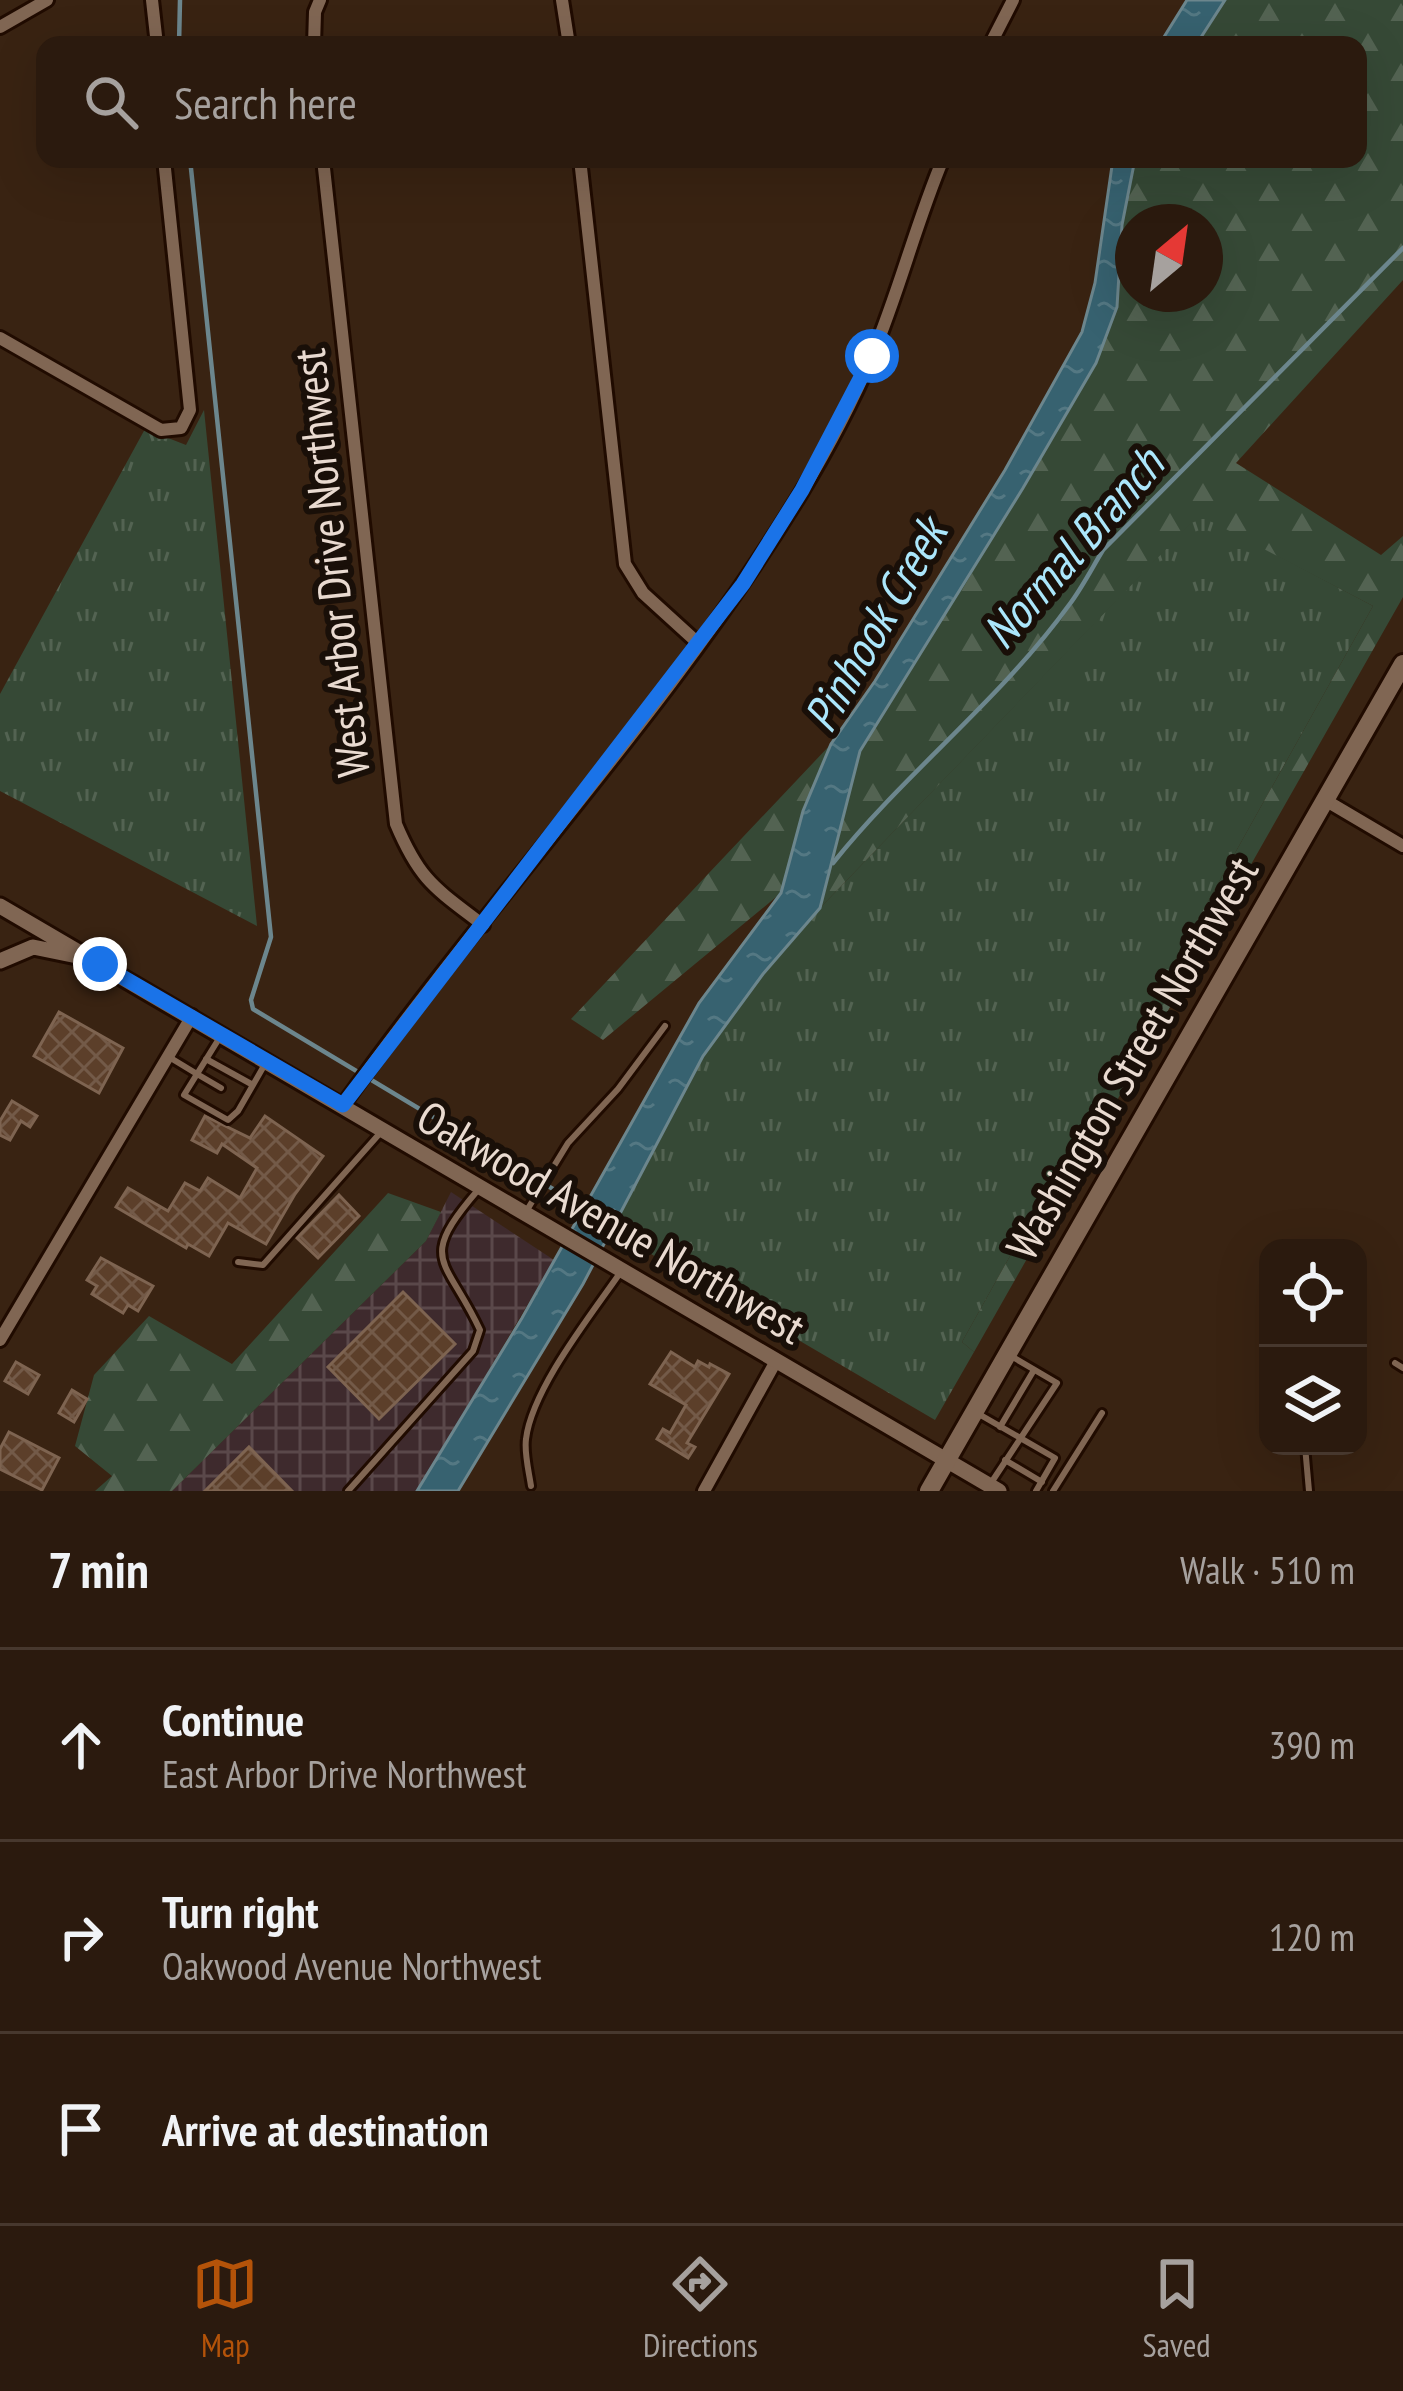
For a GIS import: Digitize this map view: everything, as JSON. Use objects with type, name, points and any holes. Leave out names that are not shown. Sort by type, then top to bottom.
[{"type":"main road","name":"Washington Street Northwest","points":[[928,1491],[1403,664]]},
{"type":"street","points":[[0,27],[46,0]]},
{"type":"street","points":[[152,0],[156,36]]},
{"type":"street","points":[[314,36],[320,0]]},
{"type":"street","points":[[562,0],[568,36]]},
{"type":"street","points":[[994,36],[1012,0]]},
{"type":"street","points":[[0,338],[161,430],[181,428],[190,410],[165,168]]},
{"type":"street","name":"West Arbor Drive Northwest","points":[[324,168],[396,824],[414,865],[483,925]]},
{"type":"street","points":[[581,168],[625,564],[643,593],[699,644]]},
{"type":"street","points":[[343,1105],[699,644],[802,490],[872,356],[940,168]]},
{"type":"street","points":[[1325,800],[1403,846]]},
{"type":"street","name":"Oakwood Avenue Northwest","points":[[0,907],[994,1488]]},
{"type":"street","points":[[0,961],[33,947],[100,964]]},
{"type":"street","points":[[0,1340],[192,1016]]},
{"type":"street","points":[[704,1491],[776,1361]]},
{"type":"lane","points":[[525,1213],[549,1172],[665,1026]]},
{"type":"lane","points":[[221,1034],[184,1095],[228,1120],[267,1060]]},
{"type":"lane","points":[[169,1057],[221,1088]]},
{"type":"lane","points":[[206,1059],[253,1085]]},
{"type":"lane","points":[[238,1262],[263,1265],[383,1129]]},
{"type":"lane","points":[[348,1491],[472,1351],[480,1330],[440,1256],[440,1242],[480,1187]]},
{"type":"lane","points":[[531,1486],[525,1441],[535,1410],[570,1345],[622,1270]]},
{"type":"lane","points":[[994,1488],[1005,1460],[1057,1383],[1007,1354]]},
{"type":"lane","points":[[1000,1427],[1034,1370]]},
{"type":"lane","points":[[974,1411],[1055,1458],[1036,1491]]},
{"type":"lane","points":[[1053,1491],[1102,1413]]},
{"type":"lane","points":[[1306,1455],[1310,1491]]},
{"type":"lane","points":[[1005,1460],[1042,1482]]},
{"type":"shaded area","points":[[451,1192],[554,1260],[417,1491],[172,1491],[426,1241]]},
{"type":"green space","points":[[1225,0],[1403,0],[1403,280],[1236,463],[1381,555],[1403,536],[1403,597],[974,1352],[962,1342],[1373,606],[1199,515],[820,908],[860,751],[1096,362],[1115,263],[1115,312],[1223,312],[1223,204],[1126,204],[1133,168],[1367,168],[1367,36],[1202,36]]},
{"type":"green space","points":[[204,410],[257,926],[0,791],[0,694],[145,429],[186,445]]},
{"type":"green space","points":[[1199,514],[1373,606],[962,1342],[974,1352],[935,1420],[610,1230],[703,1056],[763,974],[820,908]]},
{"type":"green space","points":[[831,744],[803,811],[781,893],[603,1040],[571,1019]]},
{"type":"green space","points":[[388,1193],[441,1212],[426,1241],[172,1491],[95,1491],[112,1476],[75,1446],[94,1375],[149,1316],[232,1364]]},
{"type":"water","points":[[1187,0],[1225,0],[1202,36],[1165,36]]},
{"type":"water","points":[[1112,168],[1133,168],[1126,204],[1115,204],[1115,312],[1096,363],[860,751],[820,908],[763,974],[703,1056],[583,1284],[458,1491],[417,1491],[522,1318],[699,1003],[781,893],[803,811],[831,744],[1005,470],[1082,332],[1095,283]]},
{"type":"building","points":[[59,1012],[123,1048],[99,1093],[34,1056]]},
{"type":"building","points":[[12,1101],[37,1116],[30,1127],[21,1121],[10,1140],[0,1135],[0,1121]]},
{"type":"building","points":[[205,1116],[250,1138],[265,1116],[323,1156],[266,1244],[228,1223],[209,1256],[188,1244],[186,1248],[116,1207],[128,1188],[168,1211],[185,1183],[200,1191],[208,1178],[240,1198],[257,1168],[222,1144],[217,1153],[192,1140]]},
{"type":"building","points":[[339,1195],[359,1216],[318,1258],[297,1238]]},
{"type":"building","points":[[101,1258],[153,1286],[138,1311],[128,1305],[123,1313],[92,1294],[97,1286],[87,1280]]},
{"type":"building","points":[[403,1292],[455,1344],[379,1419],[328,1367]]},
{"type":"building","points":[[671,1352],[695,1367],[698,1361],[729,1374],[687,1443],[695,1447],[688,1458],[657,1439],[663,1429],[670,1433],[686,1405],[650,1384]]},
{"type":"building","points":[[16,1362],[39,1375],[28,1394],[5,1381]]},
{"type":"building","points":[[72,1390],[87,1399],[74,1422],[59,1413]]},
{"type":"building","points":[[9,1432],[59,1458],[42,1490],[0,1469],[0,1449]]},
{"type":"building","points":[[249,1447],[292,1491],[205,1491]]},
{"type":"waterway","points":[[179,36],[180,0]]},
{"type":"waterway","points":[[191,168],[271,937],[251,1000],[253,1009],[588,1210]]},
{"type":"waterway","name":"Normal Branch","points":[[833,863],[1042,639],[1103,550],[1403,248]]},
{"type":"route","points":[[100,964],[343,1105],[743,584],[802,490],[872,356]]},
{"type":"water label","name":"Pinhook Creek","points":[[875,625]]}]
